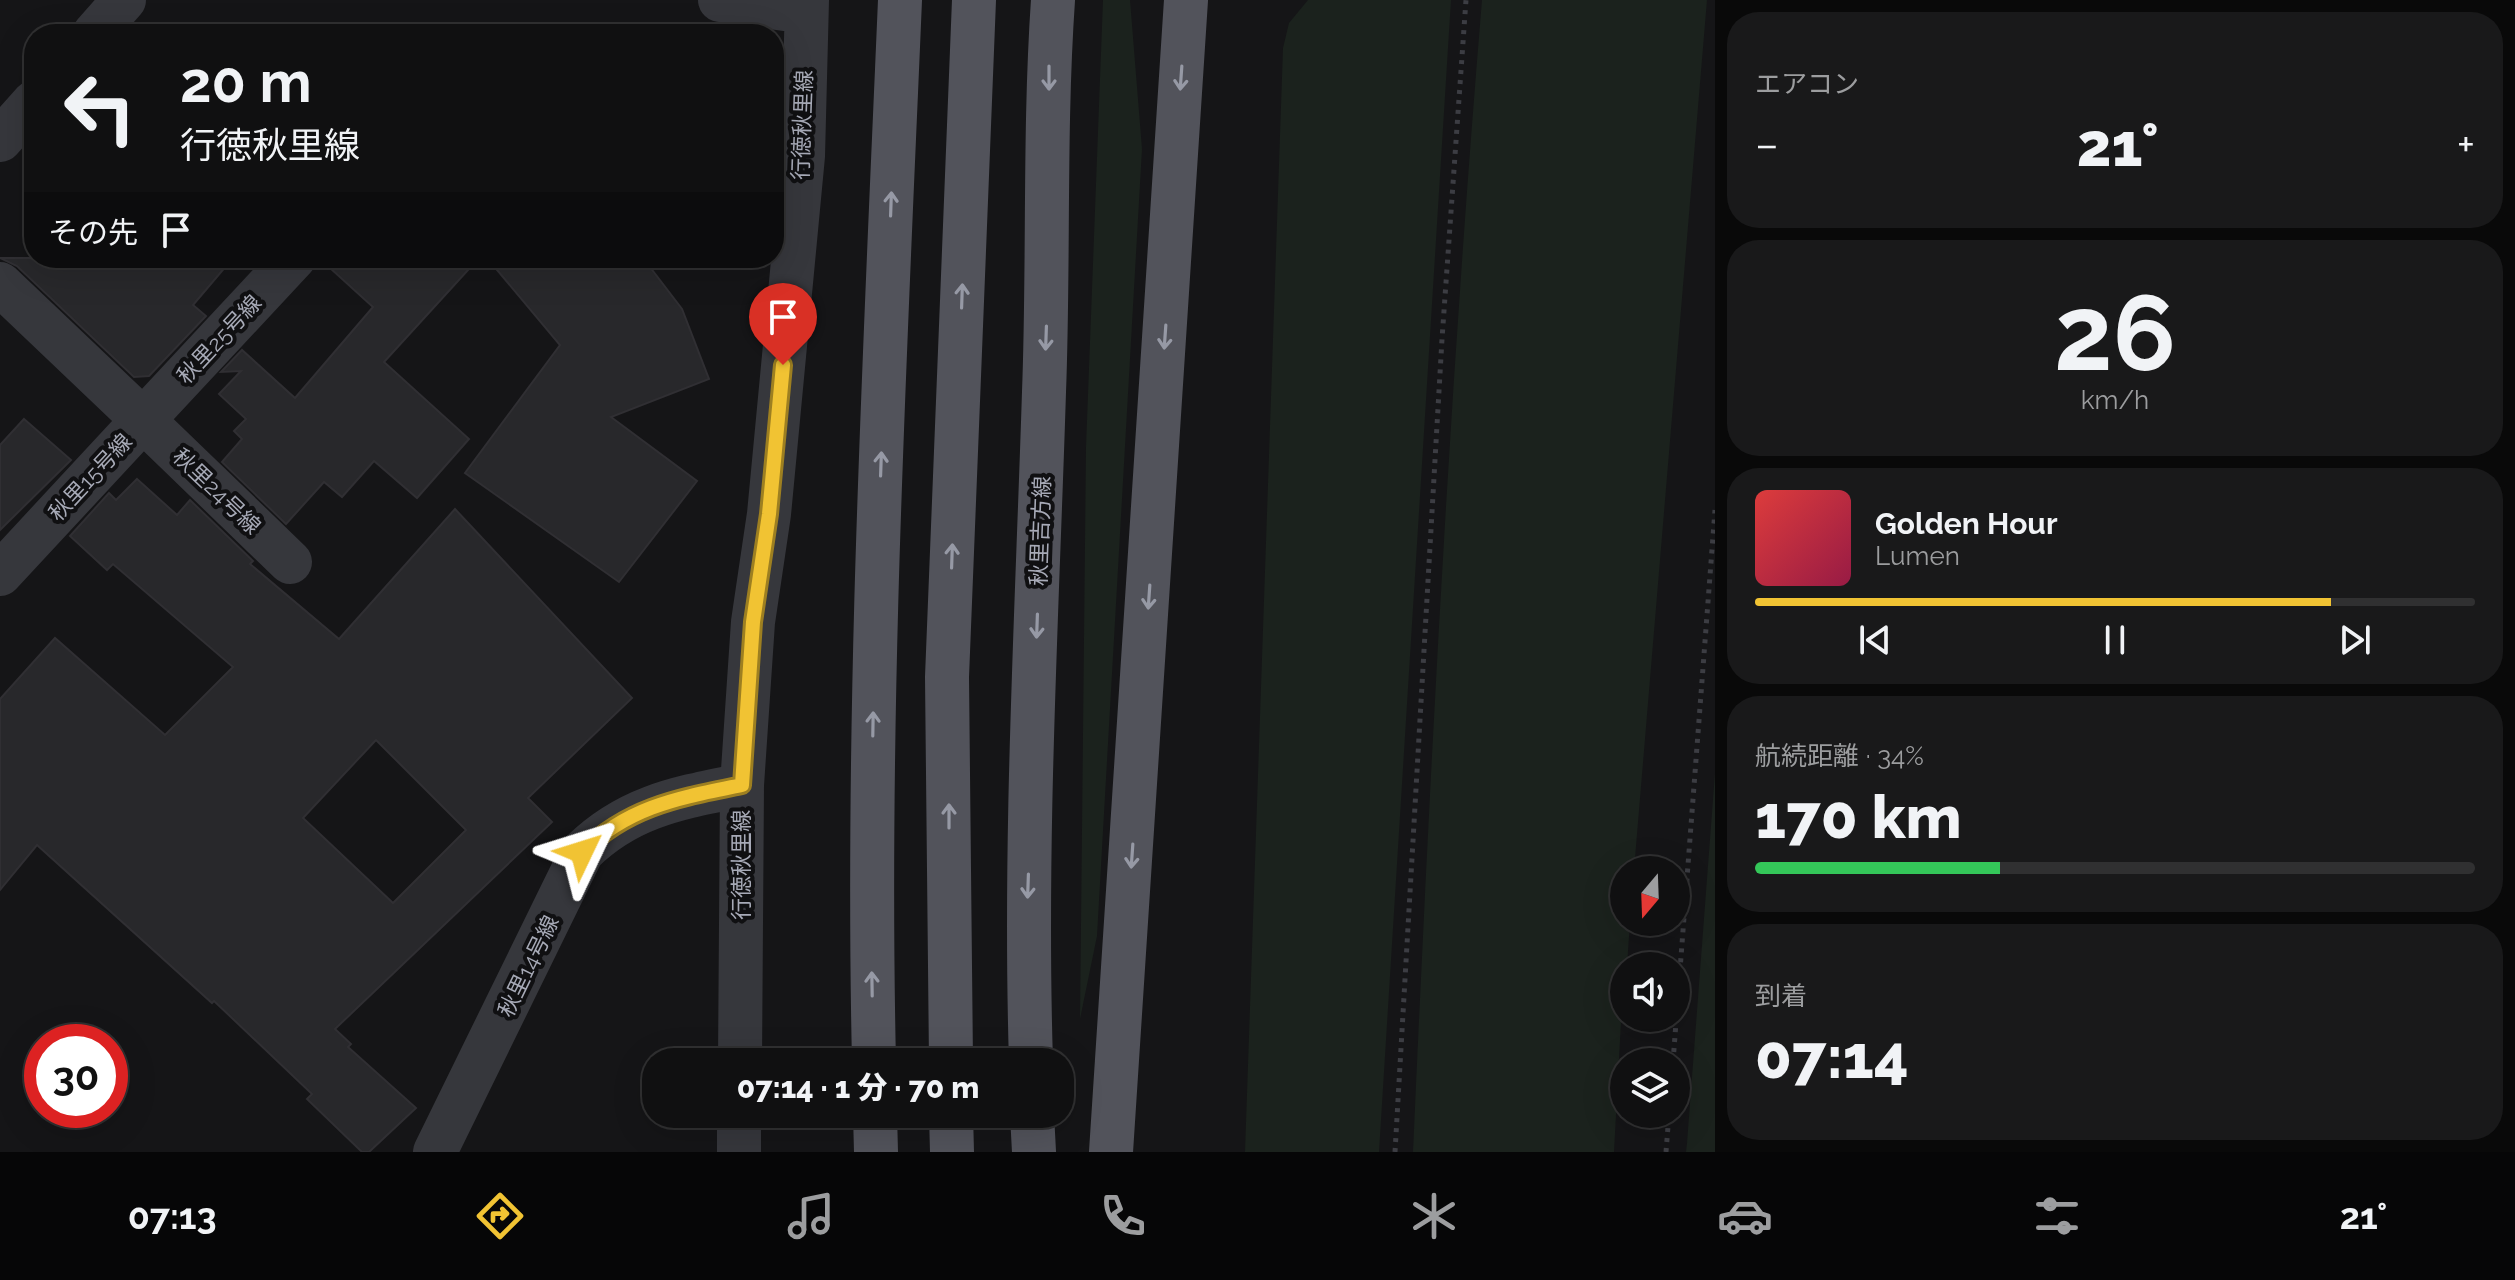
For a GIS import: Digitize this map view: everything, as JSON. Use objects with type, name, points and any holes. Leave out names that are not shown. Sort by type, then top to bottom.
[{"type":"main road","points":[[874,1048],[871,826],[874,660],[900,0]]},
{"type":"main road","points":[[951,1048],[947,677],[974,0]]},
{"type":"main road","name":"秋里吉方線","points":[[1031,1048],[1027,926],[1047,314],[1049,58],[1053,0]]},
{"type":"main road","points":[[1111,1152],[1186,0]]},
{"type":"main road","points":[[875,1128],[876,1152]]},
{"type":"main road","points":[[951,1128],[952,1152]]},
{"type":"main road","points":[[1033,1128],[1034,1152]]},
{"type":"street","points":[[103,24],[124,0]]},
{"type":"street","points":[[720,0],[806,6]]},
{"type":"street","name":"行徳秋里線","points":[[740,1048],[742,785],[753,622],[769,514],[803,156],[806,6]]},
{"type":"street","points":[[0,140],[24,113]]},
{"type":"street","name":"秋里25号線","points":[[143,420],[285,268]]},
{"type":"street","name":"秋里15号線","points":[[0,284],[143,420],[0,574]]},
{"type":"street","name":"秋里24号線","points":[[143,420],[290,562]]},
{"type":"street","name":"秋里14号線","points":[[435,1152],[582,852],[605,829],[629,816],[664,802],[742,785]]},
{"type":"street","points":[[739,1128],[739,1152]]},
{"type":"path","points":[[1395,1152],[1441,355],[1466,0]]},
{"type":"path","points":[[1674,1048],[1715,510]]},
{"type":"path","points":[[1666,1152],[1668,1128]]},
{"type":"shaded area","points":[[1103,0],[1130,0],[1142,149],[1097,936],[1080,1019],[1086,447]]},
{"type":"shaded area","points":[[1308,0],[1451,0],[1379,1152],[1245,1152],[1283,48],[1289,23]]},
{"type":"shaded area","points":[[1482,0],[1707,0],[1635,856],[1610,856],[1610,936],[1629,936],[1628,952],[1610,952],[1610,1032],[1620,1032],[1620,1048],[1610,1048],[1610,1128],[1615,1128],[1614,1152],[1413,1152],[1426,864],[1460,288]]},
{"type":"shaded area","points":[[1715,773],[1715,1152],[1686,1152]]},
{"type":"building","points":[[0,258],[24,258],[24,268],[224,268],[193,305],[206,316],[149,376],[134,377],[17,266]]},
{"type":"building","points":[[330,268],[470,268],[384,362],[469,439],[417,498],[374,461],[342,497],[324,482],[286,524],[222,462],[242,439],[234,431],[246,419],[219,394],[241,371],[221,372],[242,350],[295,398],[373,307]]},
{"type":"building","points":[[495,268],[651,268],[682,309],[709,379],[611,417],[697,481],[619,582],[465,473],[560,345]]},
{"type":"building","points":[[24,419],[71,460],[0,530],[0,445]]},
{"type":"building","points":[[137,479],[177,515],[190,500],[253,561],[250,564],[339,639],[455,509],[632,698],[528,798],[552,822],[335,1029],[351,1044],[348,1047],[416,1108],[369,1152],[362,1152],[307,1099],[312,1094],[214,1001],[212,1003],[37,845],[0,890],[0,699],[55,638],[165,735],[233,667],[113,564],[107,570],[70,536],[109,493],[116,500]],"holes":[[[376,740],[466,830],[393,903],[303,818]]]},
{"type":"route","points":[[582,852],[605,829],[629,816],[664,802],[742,785],[753,622],[769,514],[783,365]]}]
